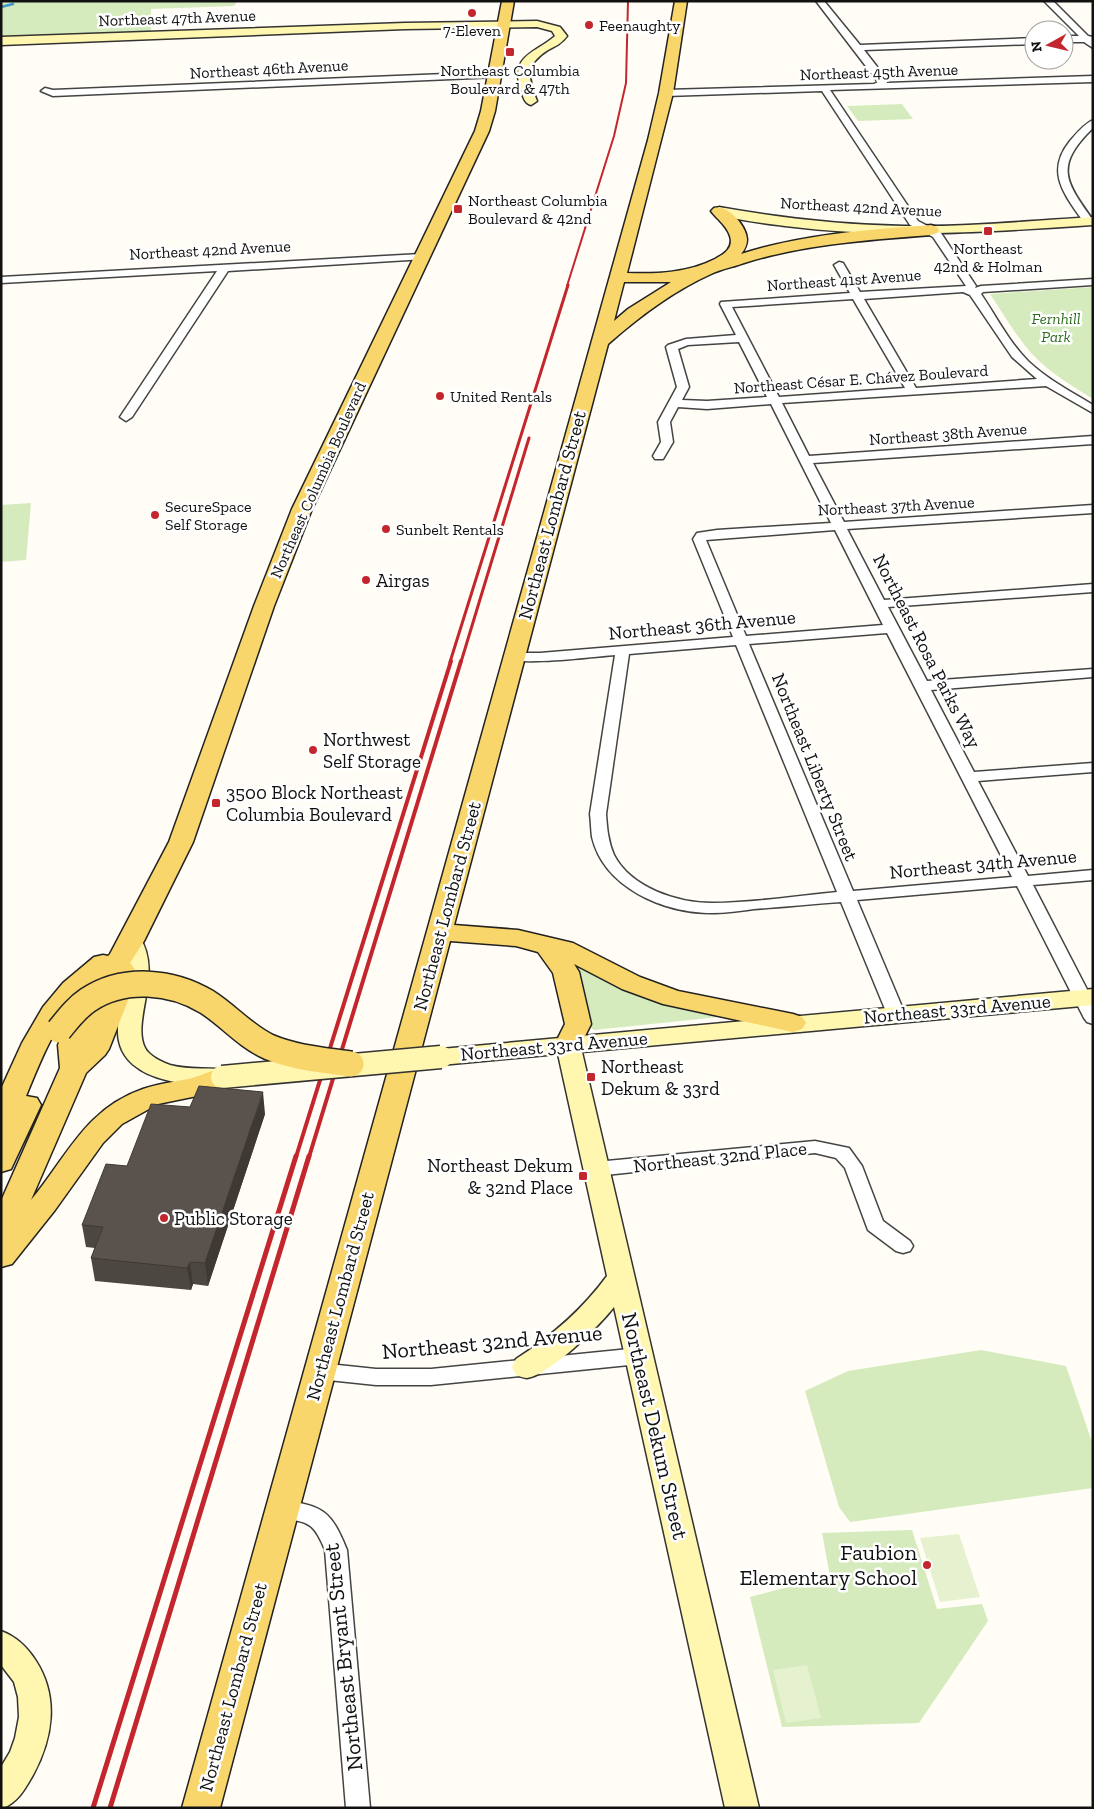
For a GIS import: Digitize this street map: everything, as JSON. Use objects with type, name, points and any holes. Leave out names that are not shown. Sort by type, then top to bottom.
[{"type":"main road","name":"Northeast Columbia Boulevard","points":[[126,950],[181,842],[264,606],[301,511],[484,125],[508,1]]},
{"type":"main road","name":"Northeast Lombard Street","points":[[201,1808],[652,149],[666,93],[681,1]]},
{"type":"main road","points":[[600,342],[634,313],[666,291],[731,257],[740,242],[740,237],[734,227],[719,211]]},
{"type":"main road","points":[[617,277],[670,277],[696,273],[757,254],[805,243],[856,236],[931,230]]},
{"type":"main road","points":[[439,932],[518,938],[548,947],[564,949],[631,983],[672,998],[793,1023]]},
{"type":"main road","points":[[548,947],[552,958],[566,972],[578,1024],[568,1044]]},
{"type":"main road","points":[[1,1235],[74,1068],[96,1048],[123,980],[126,950]]},
{"type":"main road","points":[[1,1123],[40,1034],[63,999],[87,975],[126,950]]},
{"type":"main road","points":[[1,1162],[59,1030],[71,1013],[86,1001],[102,992],[141,984],[174,986],[198,996],[256,1041],[269,1047],[296,1056],[351,1064]]},
{"type":"main road","points":[[1,1256],[45,1203],[93,1136],[112,1118],[133,1105],[155,1083],[197,1087],[222,1077]]},
{"type":"street","points":[[820,1],[882,79],[883,83],[876,86]]},
{"type":"street","points":[[1048,1],[1091,42]]},
{"type":"street","name":"Northeast 47th Avenue","points":[[1,41],[504,24]]},
{"type":"street","points":[[504,24],[542,25],[556,29],[560,34],[558,40],[540,51],[525,65],[523,78],[531,100]]},
{"type":"street","points":[[858,48],[1024,41]]},
{"type":"street","points":[[1074,41],[1091,42]]},
{"type":"street","name":"Northeast 46th Avenue","points":[[45,91],[53,93],[122,91],[495,75]]},
{"type":"street","points":[[792,76],[801,89]]},
{"type":"street","name":"Northeast 45th Avenue","points":[[666,93],[1093,79]]},
{"type":"street","points":[[825,89],[914,223],[931,230],[940,239],[1019,357],[1050,382],[1093,410]]},
{"type":"street","points":[[1091,222],[1067,190],[1061,171],[1062,161],[1067,149],[1076,137],[1093,123]]},
{"type":"street","name":"Northeast 42nd Avenue","points":[[719,211],[812,225],[931,230],[1091,222]]},
{"type":"street","name":"Northeast 42nd Avenue","points":[[1,280],[421,257]]},
{"type":"street","points":[[839,265],[912,392]]},
{"type":"street","points":[[126,418],[225,267]]},
{"type":"street","name":"Northeast 41st Avenue","points":[[725,304],[1093,282]]},
{"type":"street","name":"Northeast Rosa Parks Way","points":[[725,304],[1023,881],[1089,1004]]},
{"type":"street","points":[[659,456],[667,442],[664,422],[681,393],[683,382],[672,347],[686,342],[743,338]]},
{"type":"street","name":"Northeast César E. Chávez Boulevard","points":[[676,403],[701,405],[775,401],[1050,382]]},
{"type":"street","name":"Northeast 38th Avenue","points":[[806,460],[1093,440]]},
{"type":"street","name":"Northeast 37th Avenue","points":[[702,536],[1093,509]]},
{"type":"street","name":"Northeast Liberty Street","points":[[702,536],[699,539],[896,1014]]},
{"type":"street","points":[[880,604],[1093,588]]},
{"type":"street","name":"Northeast 36th Avenue","points":[[513,657],[540,657],[893,628]]},
{"type":"street","name":"Northeast 34th Avenue","points":[[623,650],[598,814],[598,827],[601,846],[614,867],[636,887],[648,894],[664,900],[695,907],[730,907],[1093,875]]},
{"type":"street","points":[[923,686],[1093,673]]},
{"type":"street","points":[[970,777],[1093,767]]},
{"type":"street","points":[[126,950],[137,968],[130,1042],[139,1058],[148,1065],[155,1083]]},
{"type":"street","name":"Northeast 33rd Avenue","points":[[222,1077],[896,1014],[1089,1004]]},
{"type":"street","name":"Northeast Dekum Street","points":[[568,1044],[742,1808]]},
{"type":"street","name":"Northeast 32nd Place","points":[[596,1169],[815,1147],[842,1153],[853,1166],[875,1225],[903,1246]]},
{"type":"street","points":[[526,1367],[575,1333],[595,1313],[621,1277]]},
{"type":"street","name":"Northeast 32nd Avenue","points":[[319,1371],[376,1378],[431,1377],[639,1356]]},
{"type":"street","name":"Northeast Bryant Street","points":[[282,1509],[307,1512],[319,1518],[328,1529],[336,1550],[358,1808]]},
{"type":"street","points":[[1,1645],[12,1654],[27,1673],[34,1692],[36,1712],[34,1733],[25,1758],[13,1780],[1,1793]]},
{"type":"green space","points":[[1,1],[237,1],[234,6],[151,9],[151,33],[1,38]]},
{"type":"green space","points":[[902,104],[913,119],[858,121],[847,106]]},
{"type":"green space","name":"Fernhill Park","points":[[1093,287],[1093,399],[1044,366],[1031,353],[1018,337],[990,294]]},
{"type":"green space","points":[[31,503],[26,560],[1,562],[1,505]]},
{"type":"green space","points":[[562,954],[719,1017],[594,1030],[588,1026]]},
{"type":"green space","points":[[981,1350],[1066,1366],[1093,1445],[1093,1488],[850,1522],[839,1507],[805,1391],[848,1371]]},
{"type":"green space","points":[[912,1530],[937,1609],[982,1604],[988,1621],[919,1723],[782,1727],[750,1597],[830,1576],[822,1533]]},
{"type":"green space","points":[[959,1534],[980,1597],[940,1602],[920,1538]]},
{"type":"green space","points":[[807,1665],[821,1718],[786,1723],[773,1670]]},
{"type":"building","name":"Public Storage","points":[[199,1086],[263,1092],[205,1263],[190,1262],[187,1268],[91,1258],[103,1227],[82,1225],[106,1164],[127,1166],[151,1104],[190,1107]]},
{"type":"waterway","points":[[1,7],[13,4]]},
{"type":"railway","points":[[567,286],[614,136],[626,83],[628,1]]},
{"type":"railway","points":[[450,662],[568,285]]},
{"type":"railway","points":[[461,662],[529,438]]},
{"type":"railway","points":[[296,1157],[451,661]]},
{"type":"railway","points":[[309,1157],[461,661]]},
{"type":"railway","points":[[93,1808],[296,1156]]},
{"type":"railway","points":[[110,1808],[309,1156]]},
{"type":"place","name":"7-Eleven","points":[[472,13]]},
{"type":"place","name":"Feenaughty","points":[[589,25]]},
{"type":"place","name":"Northeast Columbia Boulevard & 47th","points":[[510,52]]},
{"type":"place","name":"Northeast Columbia Boulevard & 42nd","points":[[458,209]]},
{"type":"place","name":"Northeast 42nd & Holman","points":[[988,231]]},
{"type":"place","name":"United Rentals","points":[[440,396]]},
{"type":"place","name":"SecureSpace Self Storage","points":[[155,515]]},
{"type":"place","name":"Sunbelt Rentals","points":[[386,529]]},
{"type":"place","name":"Airgas","points":[[366,580]]},
{"type":"place","name":"Northwest Self Storage","points":[[313,750]]},
{"type":"place","name":"3500 Block Northeast Columbia Boulevard","points":[[216,803]]},
{"type":"place","name":"Northeast Dekum & 33rd","points":[[591,1077]]},
{"type":"place","name":"Northeast Dekum & 32nd Place","points":[[583,1176]]},
{"type":"place","name":"Public Storage","points":[[164,1218]]},
{"type":"place","name":"Faubion Elementary School","points":[[927,1565]]}]
